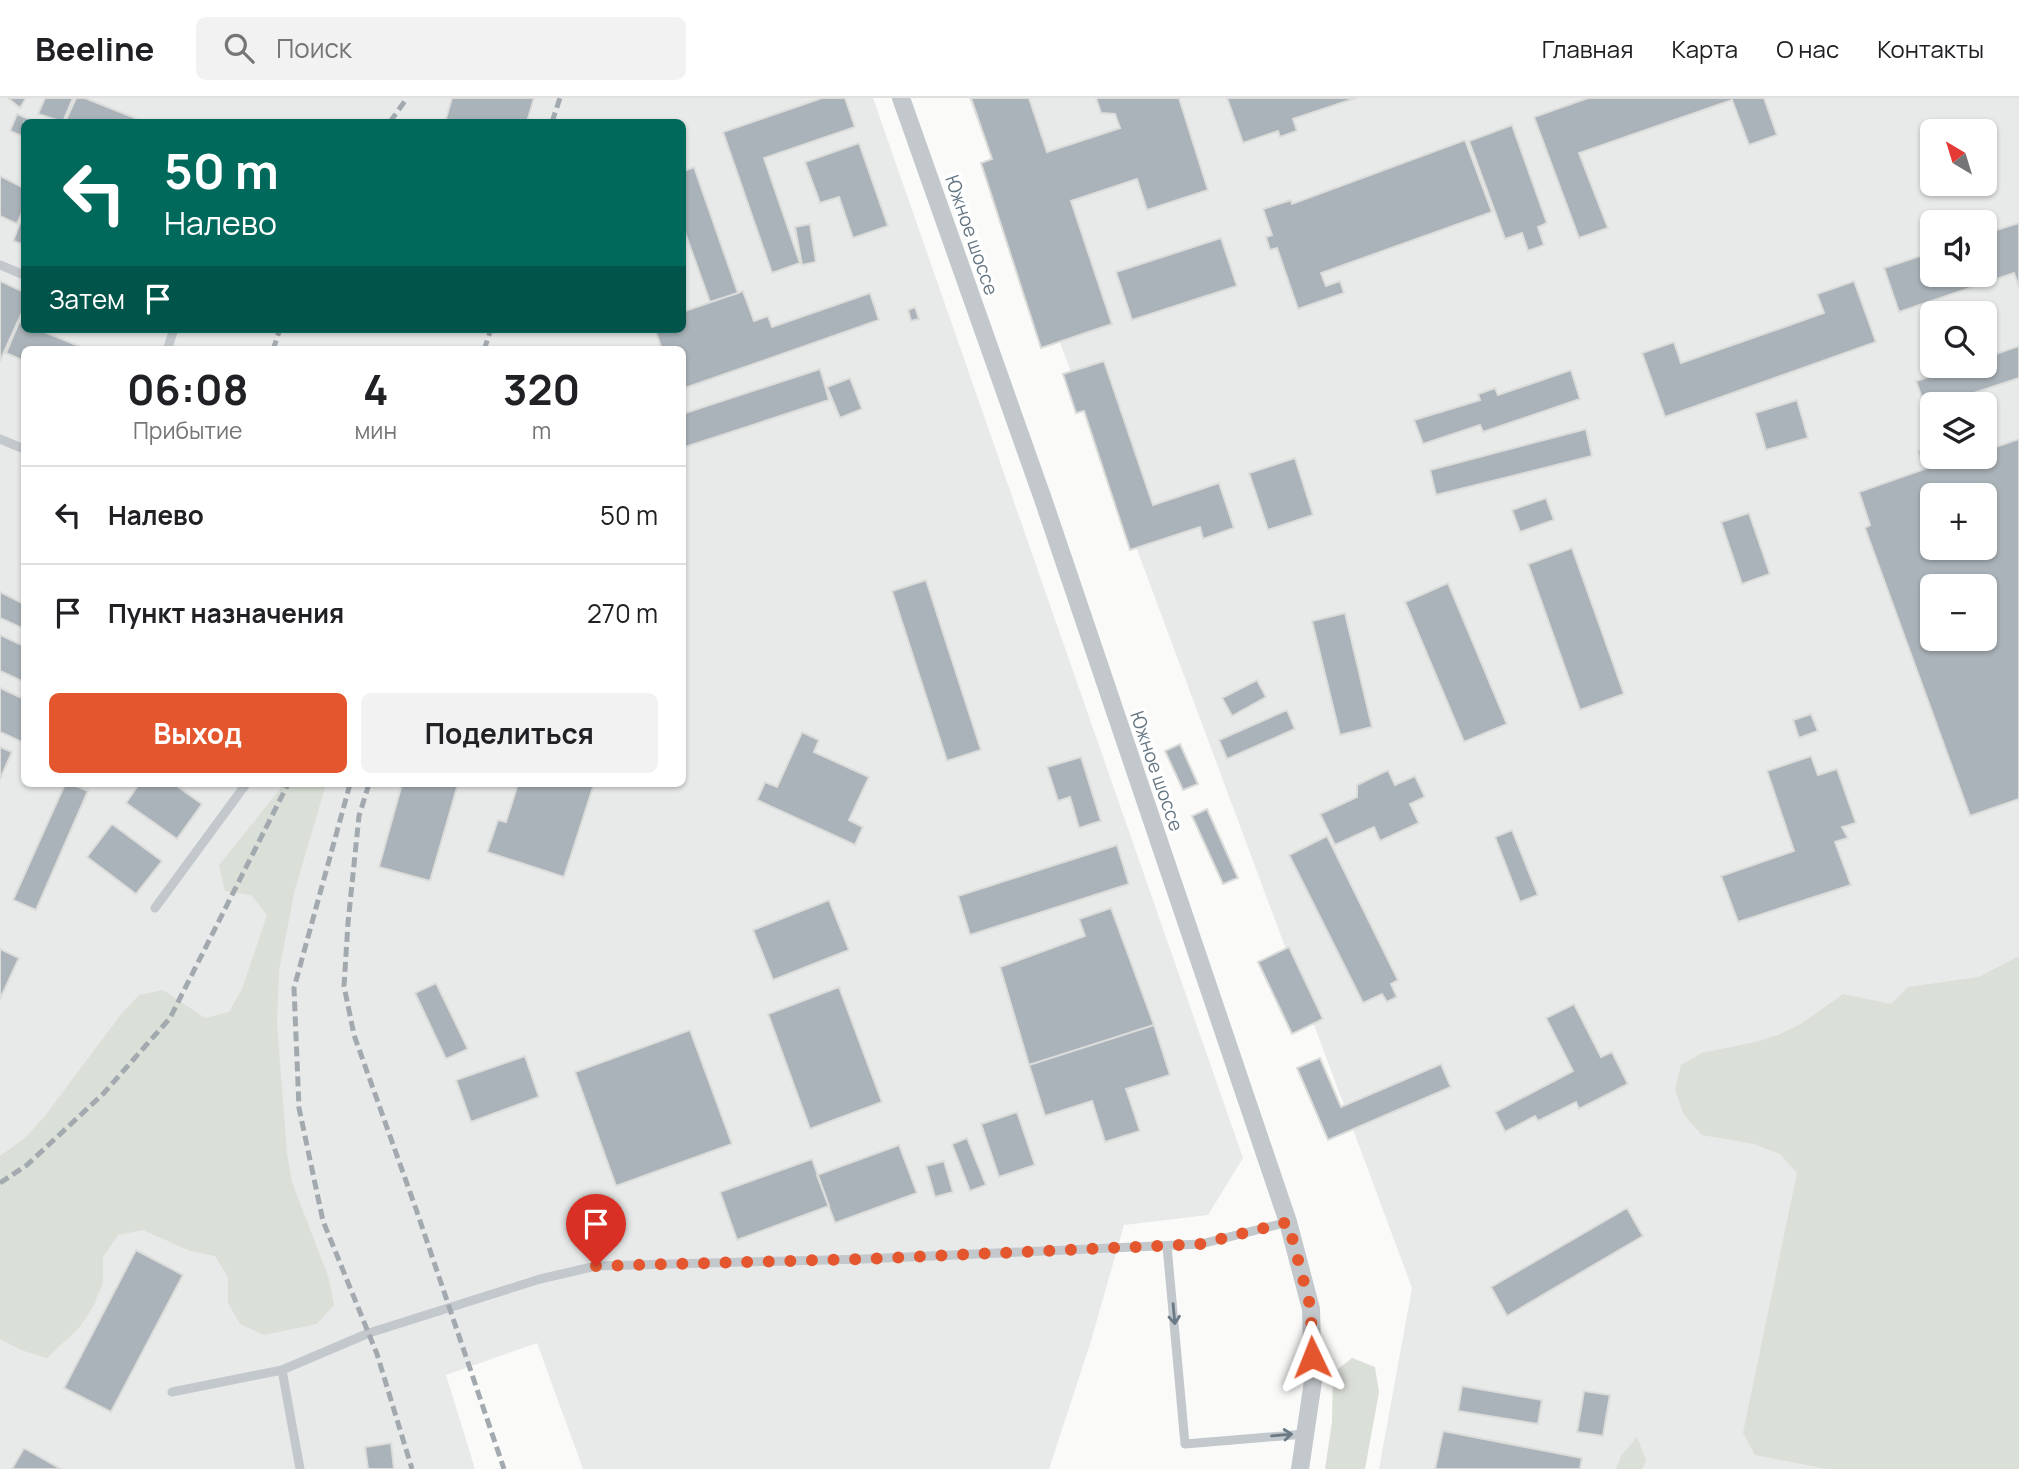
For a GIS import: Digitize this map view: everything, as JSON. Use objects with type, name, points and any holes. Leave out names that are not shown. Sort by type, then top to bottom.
[{"type":"street","name":"Южное шоссе","points":[[901,98],[1044,502],[1288,1222],[1311,1309],[1313,1381],[1300,1469]]},
{"type":"lane","points":[[0,265],[21,274]]},
{"type":"lane","points":[[0,439],[21,448]]},
{"type":"lane","points":[[155,908],[244,787]]},
{"type":"lane","points":[[172,1392],[282,1370],[369,1333],[540,1279],[596,1266],[863,1259],[1201,1244],[1288,1222]]},
{"type":"lane","points":[[1167,1246],[1185,1444],[1305,1434]]},
{"type":"lane","points":[[282,1370],[300,1469]]},
{"type":"shaded area","points":[[0,98],[873,98],[1243,1158],[1208,1215],[1124,1225],[1091,1341],[1049,1469],[583,1469],[537,1343],[446,1375],[475,1469],[0,1469]]},
{"type":"shaded area","points":[[969,98],[2019,98],[2019,1469],[1379,1469],[1412,1288]]},
{"type":"shaded area","points":[[282,787],[325,787],[294,893],[279,971],[277,1024],[287,1154],[292,1182],[329,1279],[334,1305],[317,1324],[264,1335],[240,1324],[228,1303],[228,1277],[215,1256],[190,1251],[143,1230],[118,1235],[103,1257],[103,1283],[93,1307],[79,1328],[47,1358],[21,1350],[0,1339],[0,1156],[25,1138],[45,1116],[122,1013],[139,995],[163,990],[205,1018],[229,1012],[242,989],[267,915],[251,895],[225,891],[219,865]]},
{"type":"shaded area","points":[[2019,956],[2019,1469],[1828,1469],[1755,1455],[1743,1433],[1797,1173],[1780,1154],[1754,1144],[1702,1135],[1684,1115],[1675,1090],[1681,1065],[1702,1053],[1778,1035],[1801,1024],[1843,994],[1891,1004],[1908,987],[1979,977]]},
{"type":"shaded area","points":[[1352,1358],[1375,1367],[1379,1392],[1365,1469],[1325,1469],[1332,1422],[1333,1373]]},
{"type":"shaded area","points":[[1637,1437],[1646,1461],[1642,1469],[1616,1469],[1621,1456]]},
{"type":"building","points":[[8,98],[26,98],[20,108]]},
{"type":"building","points":[[45,98],[73,98],[64,119],[38,114]]},
{"type":"building","points":[[76,98],[85,98],[138,119],[66,119]]},
{"type":"building","points":[[452,98],[534,98],[528,119],[446,119]]},
{"type":"building","points":[[822,98],[845,98],[855,127],[764,158],[800,263],[772,273],[723,132]]},
{"type":"building","points":[[971,98],[1029,98],[1047,152],[1120,128],[1115,114],[1101,113],[1096,98],[1179,98],[1208,190],[1147,210],[1137,179],[1071,201],[1112,324],[1041,348],[981,163],[992,159]]},
{"type":"building","points":[[1227,98],[1356,98],[1293,119],[1297,131],[1280,137],[1278,131],[1243,143]]},
{"type":"building","points":[[1588,98],[1764,98],[1777,135],[1749,145],[1732,100],[1579,153],[1608,228],[1579,238],[1534,117]]},
{"type":"building","points":[[17,114],[29,119],[21,119],[21,136],[10,131]]},
{"type":"building","points":[[1512,125],[1547,223],[1538,227],[1544,245],[1528,251],[1522,233],[1505,239],[1469,141]]},
{"type":"building","points":[[1465,140],[1492,212],[1321,273],[1326,286],[1340,281],[1344,293],[1298,309],[1277,248],[1270,250],[1266,237],[1272,235],[1263,209],[1291,200],[1292,204]]},
{"type":"building","points":[[859,143],[888,226],[853,238],[839,197],[820,203],[805,162]]},
{"type":"building","points":[[694,167],[738,293],[710,302],[686,235],[686,170]]},
{"type":"building","points":[[0,176],[21,186],[21,215],[17,224],[0,216]]},
{"type":"building","points":[[21,221],[21,244],[13,241]]},
{"type":"building","points":[[2019,223],[2019,287],[2014,273],[1997,279],[1997,230]]},
{"type":"building","points":[[810,224],[816,262],[802,265],[795,227]]},
{"type":"building","points":[[1221,238],[1237,286],[1132,320],[1116,272]]},
{"type":"building","points":[[1920,256],[1920,287],[1973,287],[1931,301],[1920,301],[1920,305],[1899,312],[1884,268]]},
{"type":"building","points":[[0,281],[21,291],[21,315],[0,361]]},
{"type":"building","points":[[1854,281],[1876,342],[1665,417],[1642,353],[1674,342],[1681,363],[1824,313],[1817,294]]},
{"type":"building","points":[[743,291],[754,321],[768,316],[772,327],[870,293],[879,320],[686,388],[686,346],[661,346],[656,333],[686,333],[686,311]]},
{"type":"building","points":[[915,307],[919,319],[911,321],[908,310]]},
{"type":"building","points":[[19,322],[21,333],[47,333],[79,346],[21,346],[21,360],[6,353]]},
{"type":"building","points":[[2019,346],[2019,378],[1977,392],[1920,392],[1916,381],[1925,378],[1997,378],[1997,354]]},
{"type":"building","points":[[1104,361],[1153,505],[1219,483],[1234,528],[1203,539],[1200,527],[1130,550],[1084,411],[1076,413],[1063,374]]},
{"type":"building","points":[[820,369],[829,400],[686,447],[686,413]]},
{"type":"building","points":[[1571,370],[1580,399],[1483,432],[1480,425],[1423,444],[1414,420],[1480,400],[1478,394],[1495,388],[1498,395]]},
{"type":"building","points":[[850,378],[862,409],[840,418],[827,387]]},
{"type":"building","points":[[1797,400],[1808,438],[1766,450],[1755,413]]},
{"type":"building","points":[[1586,429],[1592,456],[1436,495],[1430,470]]},
{"type":"building","points":[[2019,439],[2019,799],[1970,816],[1865,528],[1870,525],[1859,492],[1925,469],[1997,469],[1997,447]]},
{"type":"building","points":[[1295,458],[1313,515],[1268,530],[1249,473]]},
{"type":"building","points":[[1546,498],[1554,520],[1520,532],[1512,510]]},
{"type":"building","points":[[1749,513],[1770,574],[1742,584],[1721,522]]},
{"type":"building","points":[[1572,548],[1624,694],[1580,710],[1528,564]]},
{"type":"building","points":[[926,580],[981,750],[947,761],[892,591]]},
{"type":"building","points":[[1448,583],[1507,724],[1464,742],[1405,602]]},
{"type":"building","points":[[0,592],[21,602],[21,628],[0,618]]},
{"type":"building","points":[[1345,613],[1372,727],[1340,735],[1312,621]]},
{"type":"building","points":[[0,635],[21,645],[21,681],[0,671]]},
{"type":"building","points":[[1257,680],[1266,697],[1232,716],[1222,698]]},
{"type":"building","points":[[0,688],[21,698],[21,742],[0,732]]},
{"type":"building","points":[[1287,710],[1295,729],[1227,759],[1219,740]]},
{"type":"building","points":[[1811,714],[1818,731],[1799,738],[1793,720]]},
{"type":"building","points":[[802,732],[819,740],[814,752],[869,777],[849,820],[863,827],[855,845],[757,800],[765,782],[777,787]]},
{"type":"building","points":[[1180,744],[1198,784],[1183,790],[1165,751]]},
{"type":"building","points":[[0,747],[12,752],[0,779]]},
{"type":"building","points":[[1811,756],[1818,775],[1837,769],[1856,823],[1842,827],[1848,838],[1835,842],[1851,885],[1738,922],[1721,876],[1794,851],[1767,771]]},
{"type":"building","points":[[1081,757],[1101,821],[1079,828],[1070,797],[1058,801],[1047,767]]},
{"type":"building","points":[[1388,770],[1395,785],[1415,776],[1425,797],[1410,804],[1419,823],[1380,841],[1374,827],[1335,845],[1320,814],[1357,797],[1357,785]]},
{"type":"building","points":[[64,787],[79,787],[88,791],[36,910],[13,900]]},
{"type":"building","points":[[137,787],[178,787],[202,804],[177,839],[126,803]]},
{"type":"building","points":[[401,787],[457,787],[430,881],[379,867]]},
{"type":"building","points":[[517,787],[593,787],[564,877],[487,852],[498,820],[506,822]]},
{"type":"building","points":[[1207,809],[1238,878],[1223,884],[1192,816]]},
{"type":"building","points":[[112,824],[162,861],[136,894],[87,857]]},
{"type":"building","points":[[1512,830],[1538,895],[1520,902],[1495,837]]},
{"type":"building","points":[[1327,836],[1398,980],[1391,984],[1397,997],[1387,1002],[1382,994],[1363,1003],[1289,855]]},
{"type":"building","points":[[1117,845],[1129,884],[970,935],[958,896]]},
{"type":"building","points":[[829,900],[849,950],[773,980],[753,930]]},
{"type":"building","points":[[1111,908],[1154,1025],[1029,1065],[1000,967],[1085,936],[1079,919]]},
{"type":"building","points":[[1289,947],[1323,1019],[1292,1034],[1258,962]]},
{"type":"building","points":[[0,949],[19,958],[0,999]]},
{"type":"building","points":[[436,983],[468,1049],[446,1059],[415,993]]},
{"type":"building","points":[[839,987],[882,1102],[810,1129],[768,1014]]},
{"type":"building","points":[[1574,1004],[1601,1057],[1612,1052],[1628,1084],[1579,1109],[1576,1102],[1538,1121],[1535,1116],[1505,1132],[1495,1112],[1573,1071],[1546,1018]]},
{"type":"building","points":[[1154,1025],[1170,1075],[1126,1089],[1140,1131],[1105,1142],[1092,1101],[1045,1116],[1029,1065]]},
{"type":"building","points":[[690,1030],[732,1144],[616,1186],[575,1072]]},
{"type":"building","points":[[525,1056],[539,1097],[471,1122],[456,1080]]},
{"type":"building","points":[[1320,1058],[1341,1107],[1441,1064],[1451,1087],[1328,1140],[1297,1068]]},
{"type":"building","points":[[1017,1112],[1035,1165],[999,1177],[981,1124]]},
{"type":"building","points":[[967,1138],[986,1185],[970,1191],[952,1144]]},
{"type":"building","points":[[899,1145],[917,1193],[835,1223],[817,1175]]},
{"type":"building","points":[[812,1159],[829,1206],[737,1240],[720,1192]]},
{"type":"building","points":[[944,1161],[953,1192],[935,1197],[926,1166]]},
{"type":"building","points":[[1627,1208],[1643,1236],[1507,1316],[1491,1287]]},
{"type":"building","points":[[136,1250],[183,1275],[111,1412],[64,1388]]},
{"type":"building","points":[[1462,1386],[1542,1400],[1538,1424],[1458,1411]]},
{"type":"building","points":[[1584,1391],[1610,1395],[1603,1436],[1577,1432]]},
{"type":"building","points":[[1443,1431],[1582,1458],[1580,1469],[1435,1469]]},
{"type":"building","points":[[391,1443],[394,1469],[368,1469],[365,1447]]},
{"type":"building","points":[[24,1448],[61,1469],[12,1469]]},
{"type":"railway","points":[[392,119],[407,98]]},
{"type":"railway","points":[[553,119],[560,98]]},
{"type":"railway","points":[[274,346],[279,333]]},
{"type":"railway","points":[[485,346],[490,333]]},
{"type":"railway","points":[[0,1183],[27,1165],[103,1094],[170,1018],[286,787]]},
{"type":"railway","points":[[349,787],[294,988],[299,1108],[323,1221],[377,1354],[412,1469]]},
{"type":"railway","points":[[368,787],[359,816],[344,986],[354,1035],[504,1469]]},
{"type":"route","points":[[596,1266],[863,1259],[1201,1244],[1288,1222],[1311,1309],[1312,1357]]}]
